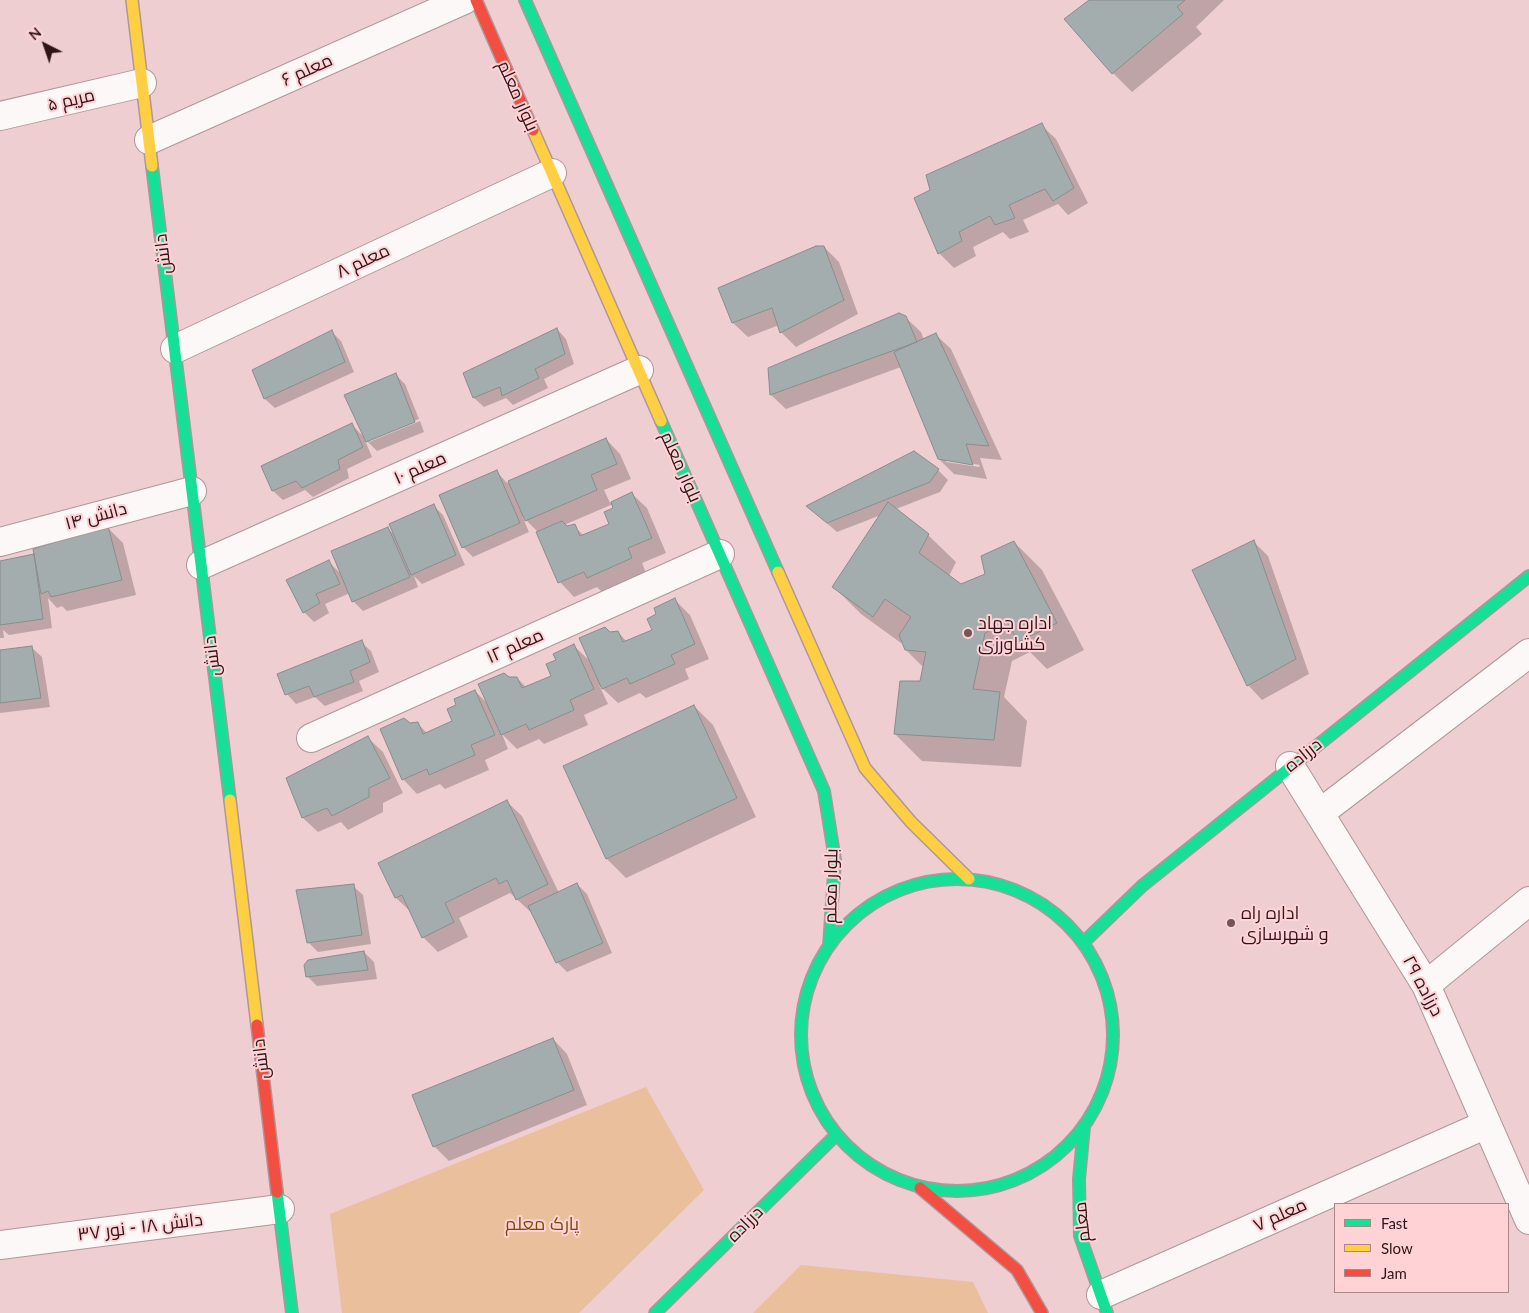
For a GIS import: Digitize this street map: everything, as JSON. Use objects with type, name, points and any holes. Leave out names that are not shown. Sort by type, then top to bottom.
[{"type":"main road","name":"دانش","points":[[132,0],[292,1313]]},
{"type":"main road","name":"بلوار معلم","points":[[476,0],[824,791],[835,860],[829,946]]},
{"type":"main road","points":[[525,0],[865,768],[911,822],[969,879]]},
{"type":"main road","name":"درزاده","points":[[1084,942],[1142,886],[1529,576]]},
{"type":"main road","points":[[969,879],[1002,885],[1034,898],[1061,917],[1084,942],[1103,976],[1113,1014],[1113,1054],[1103,1092],[1084,1127],[1052,1160],[1011,1182],[966,1192],[920,1188],[899,1181],[864,1162],[836,1135],[815,1101],[803,1062],[801,1022],[810,983],[829,946],[856,916],[890,894],[929,882],[969,879]]},
{"type":"main road","name":"معلم","points":[[1084,1127],[1079,1179],[1080,1236],[1104,1304]]},
{"type":"main road","name":"درزاده","points":[[655,1313],[836,1135]]},
{"type":"main road","points":[[920,1188],[1016,1270],[1042,1313]]},
{"type":"street","name":"معلم ۶","points":[[149,140],[464,0]]},
{"type":"street","name":"مریم ۵","points":[[0,116],[142,83]]},
{"type":"street","name":"معلم ۸","points":[[175,349],[552,173]]},
{"type":"street","name":"معلم ۱۰","points":[[201,565],[639,370]]},
{"type":"street","name":"دانش ۱۴","points":[[0,542],[192,491]]},
{"type":"street","name":"معلم ۱۲","points":[[311,738],[720,554]]},
{"type":"street","points":[[1320,814],[1529,653]]},
{"type":"street","name":"درزاده ۲۹","points":[[1290,766],[1426,985],[1487,1124],[1525,1201]]},
{"type":"street","points":[[1426,985],[1529,902]]},
{"type":"street","name":"معلم ۷","points":[[1104,1304],[1487,1124]]},
{"type":"street","name":"دانش ۱۸ - نور ۳۷","points":[[0,1246],[280,1209]]},
{"type":"green space","name":"پارک معلم","points":[[646,1087],[704,1190],[579,1313],[342,1313],[330,1214]]},
{"type":"green space","points":[[801,1265],[973,1282],[988,1313],[753,1313]]},
{"type":"building","points":[[1089,0],[1185,0],[1177,7],[1183,14],[1112,74],[1064,19]]},
{"type":"building","points":[[1042,123],[1074,188],[1053,201],[1045,189],[1009,205],[1015,218],[995,225],[990,216],[959,232],[962,241],[938,254],[914,198],[930,190],[926,175]]},
{"type":"building","points":[[816,246],[824,246],[844,300],[780,333],[772,308],[732,323],[718,288]]},
{"type":"building","points":[[899,313],[906,316],[917,342],[770,395],[768,368]]},
{"type":"building","points":[[557,328],[565,354],[535,369],[539,378],[502,396],[500,387],[473,398],[463,373]]},
{"type":"building","points":[[332,330],[345,362],[264,399],[252,370]]},
{"type":"building","points":[[936,333],[989,446],[966,444],[973,465],[938,459],[894,352]]},
{"type":"building","points":[[396,373],[415,422],[366,442],[344,395]]},
{"type":"building","points":[[352,423],[363,447],[338,460],[340,469],[302,488],[296,481],[272,491],[261,466]]},
{"type":"building","points":[[606,438],[617,464],[591,475],[597,490],[525,521],[508,481]]},
{"type":"building","points":[[914,451],[939,469],[930,482],[827,523],[806,506]]},
{"type":"building","points":[[497,470],[520,523],[462,548],[439,495]]},
{"type":"building","points":[[632,492],[652,538],[628,548],[632,558],[587,578],[584,572],[558,583],[536,532],[562,521],[567,526],[575,524],[580,536],[609,524],[604,512],[613,508],[611,502]]},
{"type":"building","name":"اداره جهاد کشاورزی","points":[[888,502],[929,534],[919,553],[961,584],[985,574],[981,556],[1014,541],[1057,623],[1018,642],[1007,622],[985,633],[973,689],[1000,692],[994,740],[894,734],[900,681],[920,681],[926,652],[905,650],[899,635],[911,617],[885,599],[873,617],[832,587]]},
{"type":"building","points":[[434,504],[456,555],[411,575],[389,524]]},
{"type":"building","points":[[108,526],[122,580],[51,597],[48,591],[41,594],[33,549]]},
{"type":"building","points":[[388,527],[410,577],[352,602],[331,551]]},
{"type":"building","points":[[1254,540],[1296,659],[1247,686],[1192,570]]},
{"type":"building","points":[[34,554],[43,619],[0,625],[0,561]]},
{"type":"building","points":[[329,560],[340,584],[316,594],[320,603],[303,613],[286,580]]},
{"type":"building","points":[[675,598],[695,644],[671,655],[675,664],[630,684],[627,678],[602,689],[579,638],[605,627],[610,632],[618,631],[623,642],[652,630],[647,619],[656,614],[654,608]]},
{"type":"building","points":[[362,640],[370,662],[350,671],[354,682],[314,697],[309,686],[285,695],[277,674]]},
{"type":"building","points":[[574,644],[594,689],[570,700],[574,710],[529,730],[526,724],[501,735],[478,684],[504,673],[509,677],[517,677],[522,688],[551,676],[546,664],[556,660],[553,654]]},
{"type":"building","points":[[32,646],[41,698],[0,703],[0,650]]},
{"type":"building","points":[[475,690],[495,735],[471,745],[475,755],[429,775],[427,769],[402,780],[380,729],[404,718],[410,723],[418,722],[423,734],[452,721],[447,709],[456,705],[454,699]]},
{"type":"building","points":[[694,705],[737,798],[606,859],[563,766]]},
{"type":"building","points":[[368,736],[390,778],[369,788],[369,797],[332,816],[327,808],[302,818],[286,778]]},
{"type":"building","points":[[507,800],[548,884],[516,900],[507,880],[499,884],[496,878],[445,903],[454,922],[422,938],[402,895],[395,898],[378,863]]},
{"type":"building","points":[[577,883],[603,943],[556,963],[528,906]]},
{"type":"building","points":[[354,884],[362,935],[307,943],[296,890]]},
{"type":"building","points":[[364,951],[368,970],[306,977],[304,965],[308,960]]},
{"type":"building","points":[[553,1038],[574,1090],[433,1147],[412,1095]]},
{"type":"traffic: fast","points":[[525,0],[778,572]]},
{"type":"traffic: fast","points":[[152,166],[230,800]]},
{"type":"traffic: fast","points":[[661,421],[824,791],[835,860],[829,946]]},
{"type":"traffic: fast","points":[[1084,942],[1142,886],[1529,576]]},
{"type":"traffic: fast","points":[[957,879],[987,882],[1017,891],[1044,905],[1067,925],[1087,948],[1101,975],[1110,1005],[1113,1035],[1110,1065],[1101,1095],[1087,1122],[1067,1145],[1044,1165],[1017,1179],[987,1188],[957,1191],[927,1188],[897,1179],[870,1165],[847,1145],[827,1122],[813,1095],[804,1065],[801,1035],[804,1005],[813,975],[827,948],[847,925],[870,905],[897,891],[927,882],[957,879]]},
{"type":"traffic: fast","points":[[1084,1127],[1079,1179],[1080,1236],[1107,1313]]},
{"type":"traffic: fast","points":[[655,1313],[836,1135]]},
{"type":"traffic: fast","points":[[277,1192],[292,1313]]},
{"type":"traffic: slow","points":[[132,0],[152,166]]},
{"type":"traffic: slow","points":[[533,130],[661,421]]},
{"type":"traffic: slow","points":[[778,572],[865,768],[911,822],[969,879]]},
{"type":"traffic: slow","points":[[230,800],[257,1025]]},
{"type":"traffic: jam","points":[[476,0],[533,130]]},
{"type":"traffic: jam","points":[[257,1025],[277,1192]]},
{"type":"traffic: jam","points":[[920,1188],[1017,1270],[1042,1313]]},
{"type":"place","name":"اداره جهاد کشاورزی","points":[[968,633]]},
{"type":"place","name":"اداره راه و شهرسازی","points":[[1231,923]]}]
